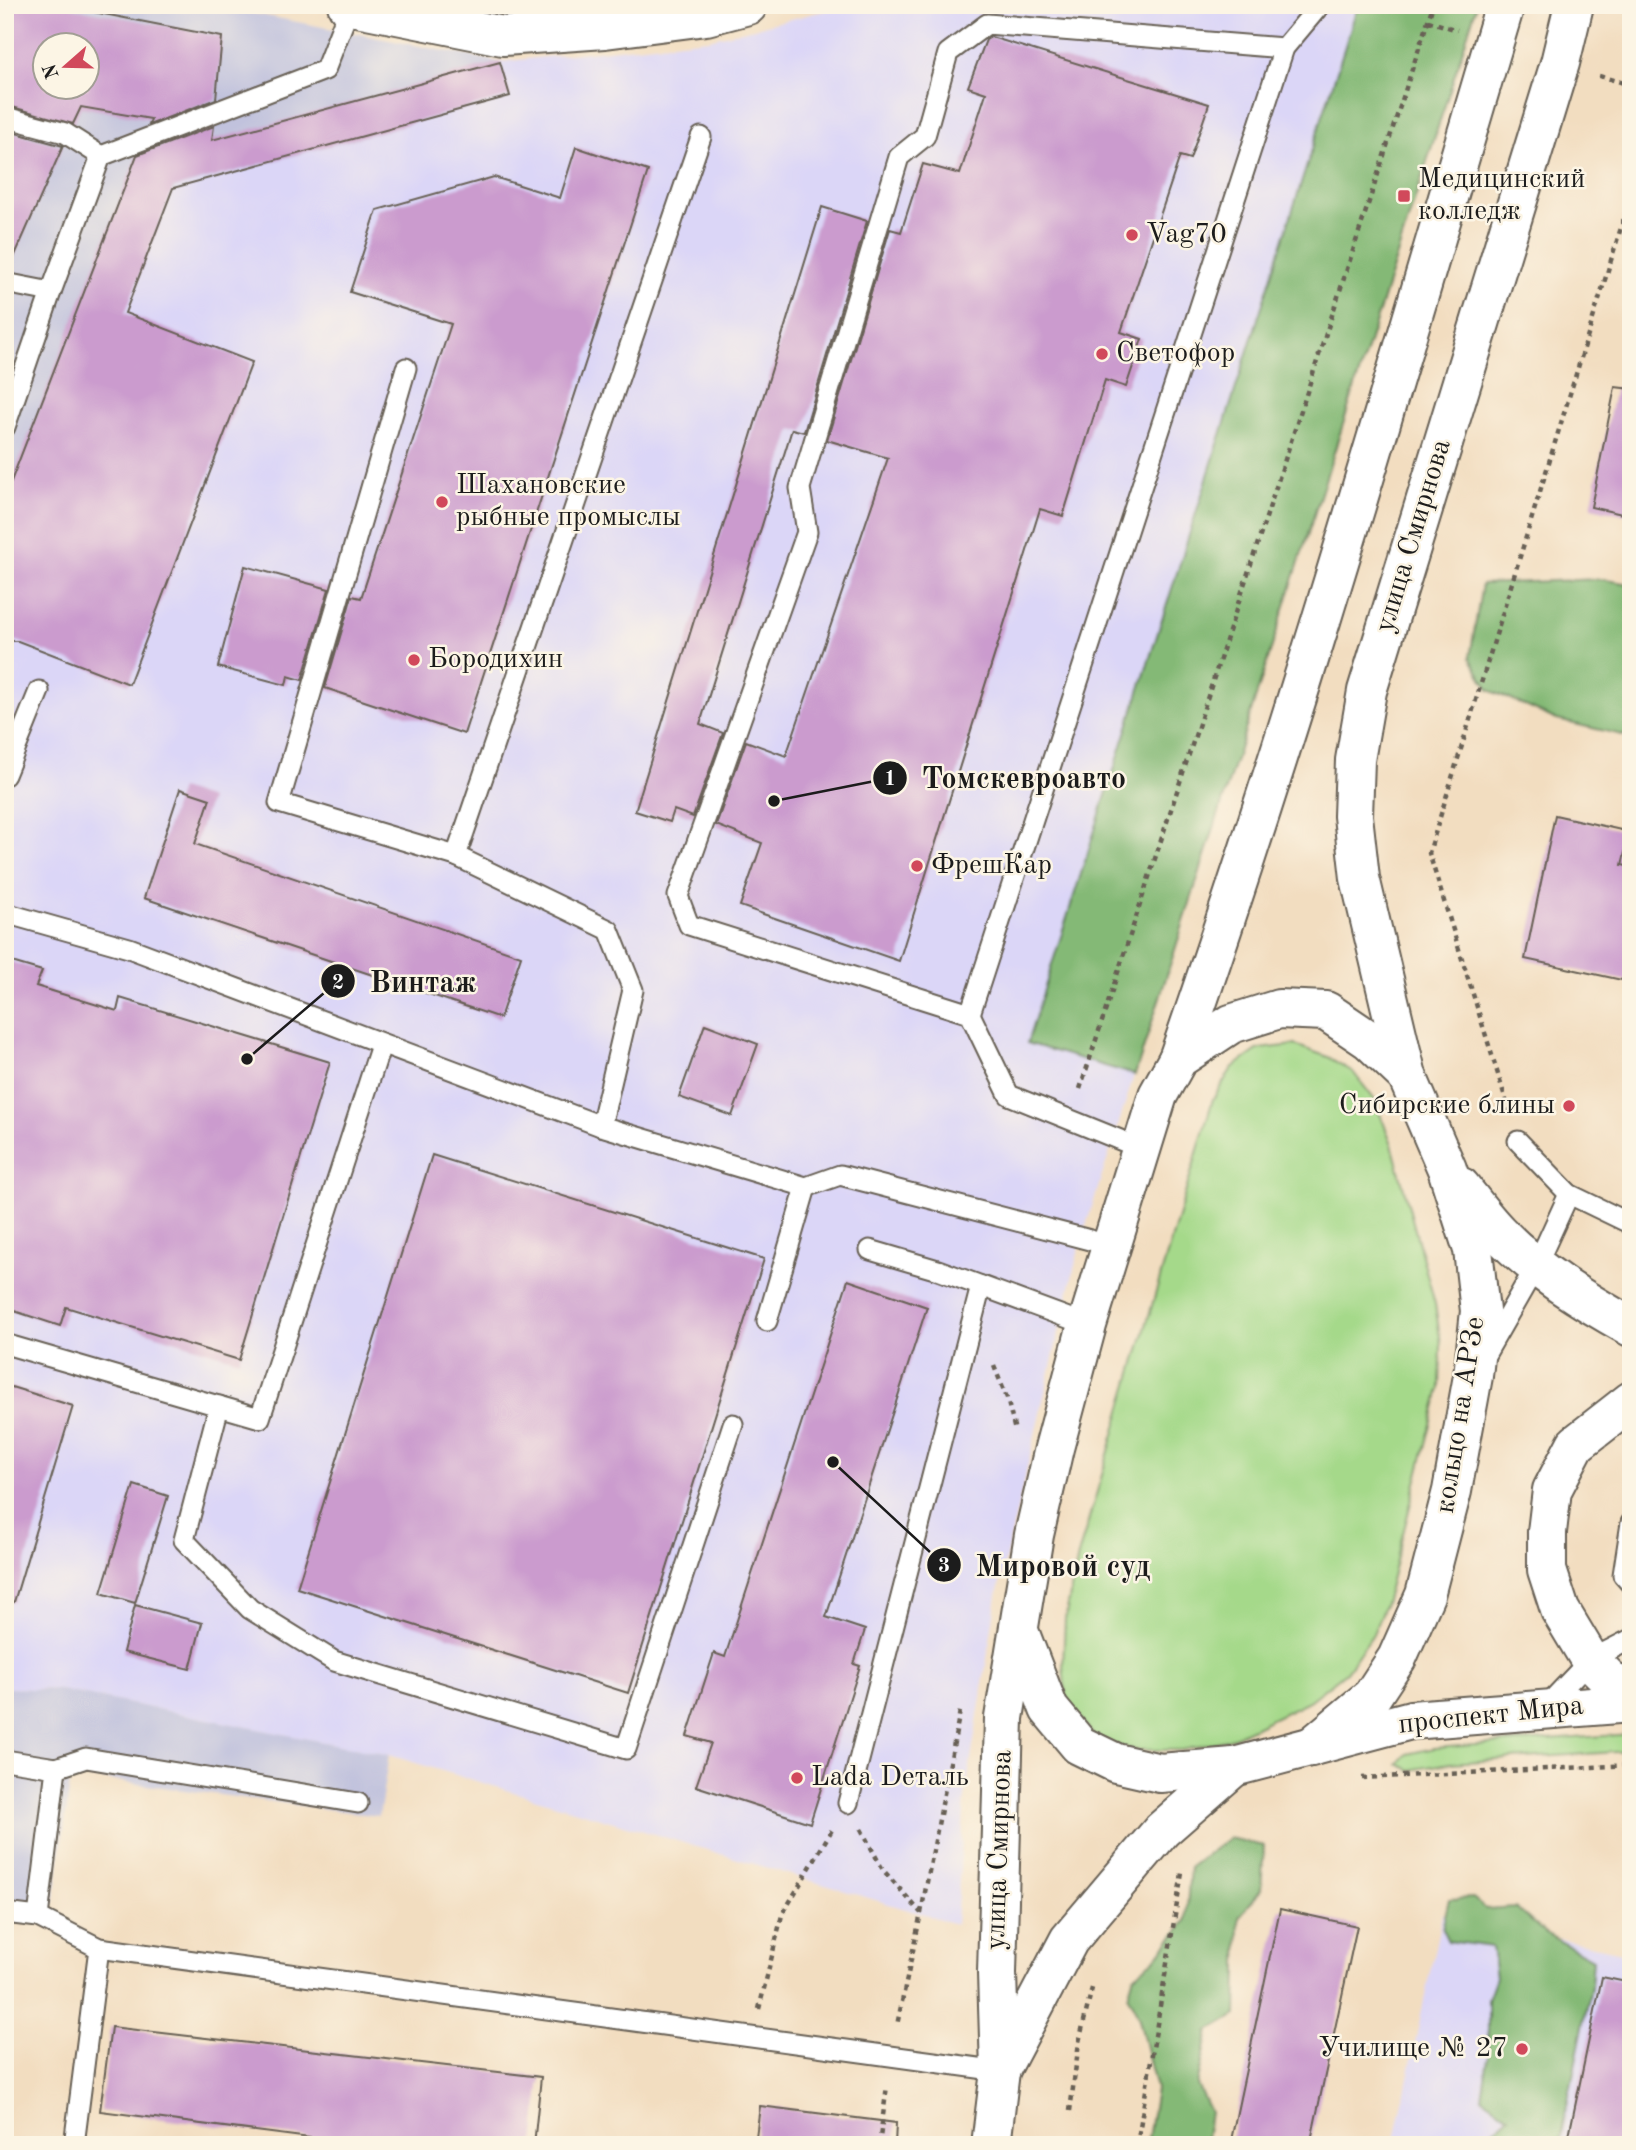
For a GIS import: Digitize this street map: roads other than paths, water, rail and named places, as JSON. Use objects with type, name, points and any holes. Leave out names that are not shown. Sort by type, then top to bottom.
[{"type":"main road","points":[[349,6],[503,36],[605,29],[704,10],[748,5]]},
{"type":"main road","points":[[1178,1059],[1306,675],[1505,5]]},
{"type":"main road","name":"улица Смирнова","points":[[1407,1076],[1360,878],[1353,817],[1354,760],[1367,691],[1560,64],[1574,5]]},
{"type":"main road","name":"кольцо на АРЗе","points":[[1279,1009],[1326,1011],[1369,1040],[1407,1076],[1447,1169],[1473,1250],[1480,1311],[1473,1376],[1452,1491],[1425,1595],[1397,1658],[1371,1696],[1311,1747],[1234,1768],[1160,1773],[1116,1763],[1079,1745],[1049,1709],[1018,1629],[1034,1535],[1054,1448],[1087,1325],[1158,1096],[1178,1059],[1231,1024],[1279,1009]]},
{"type":"main road","points":[[1447,1169],[1498,1233],[1536,1266],[1556,1282],[1631,1328]]},
{"type":"main road","points":[[1631,1401],[1576,1444],[1552,1490],[1547,1532],[1547,1570],[1560,1610],[1590,1660],[1631,1702]]},
{"type":"main road","name":"улица Смирнова","points":[[990,2145],[1000,2071],[997,1973],[1004,1718],[1018,1629]]},
{"type":"main road","name":"проспект Мира","points":[[1311,1747],[1411,1720],[1631,1702]]},
{"type":"main road","name":"улица Смирнова","points":[[1000,2071],[1069,1940],[1162,1830],[1234,1768]]},
{"type":"lane","points":[[1140,1148],[1009,1095],[970,1014],[1284,48],[1320,5]]},
{"type":"lane","points":[[7,418],[101,156],[325,70],[349,6]]},
{"type":"lane","points":[[970,1014],[689,925],[678,896],[807,532],[800,488],[899,157],[925,136],[948,53],[987,24],[1284,48]]},
{"type":"lane","points":[[5,117],[65,133],[101,156]]},
{"type":"lane","points":[[456,856],[701,137]]},
{"type":"lane","points":[[5,283],[51,292]]},
{"type":"lane","points":[[406,368],[279,803],[456,856],[609,930],[633,990],[601,1126]]},
{"type":"lane","points":[[5,775],[39,691]]},
{"type":"lane","points":[[5,913],[129,948],[601,1126],[806,1187],[840,1175],[1113,1246]]},
{"type":"lane","points":[[5,1344],[260,1418],[381,1045]]},
{"type":"lane","points":[[1518,1140],[1569,1194],[1631,1224]]},
{"type":"lane","points":[[767,1321],[806,1187]]},
{"type":"lane","points":[[1473,1376],[1536,1266],[1569,1194]]},
{"type":"lane","points":[[870,1250],[938,1270],[1087,1325]]},
{"type":"lane","points":[[848,1803],[981,1286]]},
{"type":"lane","points":[[219,1406],[184,1540],[250,1609],[334,1661],[626,1749],[733,1424]]},
{"type":"lane","points":[[1631,1523],[1623,1575],[1631,1584]]},
{"type":"lane","points":[[1543,1710],[1590,1660],[1631,1639]]},
{"type":"lane","points":[[5,1760],[57,1768],[86,1758],[358,1803]]},
{"type":"lane","points":[[38,1917],[57,1768]]},
{"type":"lane","points":[[5,1913],[38,1917],[99,1948],[1000,2071]]},
{"type":"lane","points":[[74,2145],[99,1948]]},
{"type":"place","name":"Медицинский колледж","points":[[1404,196]]},
{"type":"place","name":"Vag70","points":[[1132,235]]},
{"type":"place","name":"Светофор","points":[[1102,354]]},
{"type":"place","name":"Шахановские рыбные промыслы","points":[[442,502]]},
{"type":"place","name":"Бородихин","points":[[414,660]]},
{"type":"place","name":"Томскевроавто","points":[[774,801]]},
{"type":"place","name":"ФрешКар","points":[[917,866]]},
{"type":"place","name":"Винтаж","points":[[247,1059]]},
{"type":"place","name":"Сибирские блины","points":[[1569,1106]]},
{"type":"place","name":"Мировой суд","points":[[833,1462]]},
{"type":"place","name":"Lada Dеталь","points":[[797,1778]]},
{"type":"place","name":"Училище № 27","points":[[1522,2049]]}]
